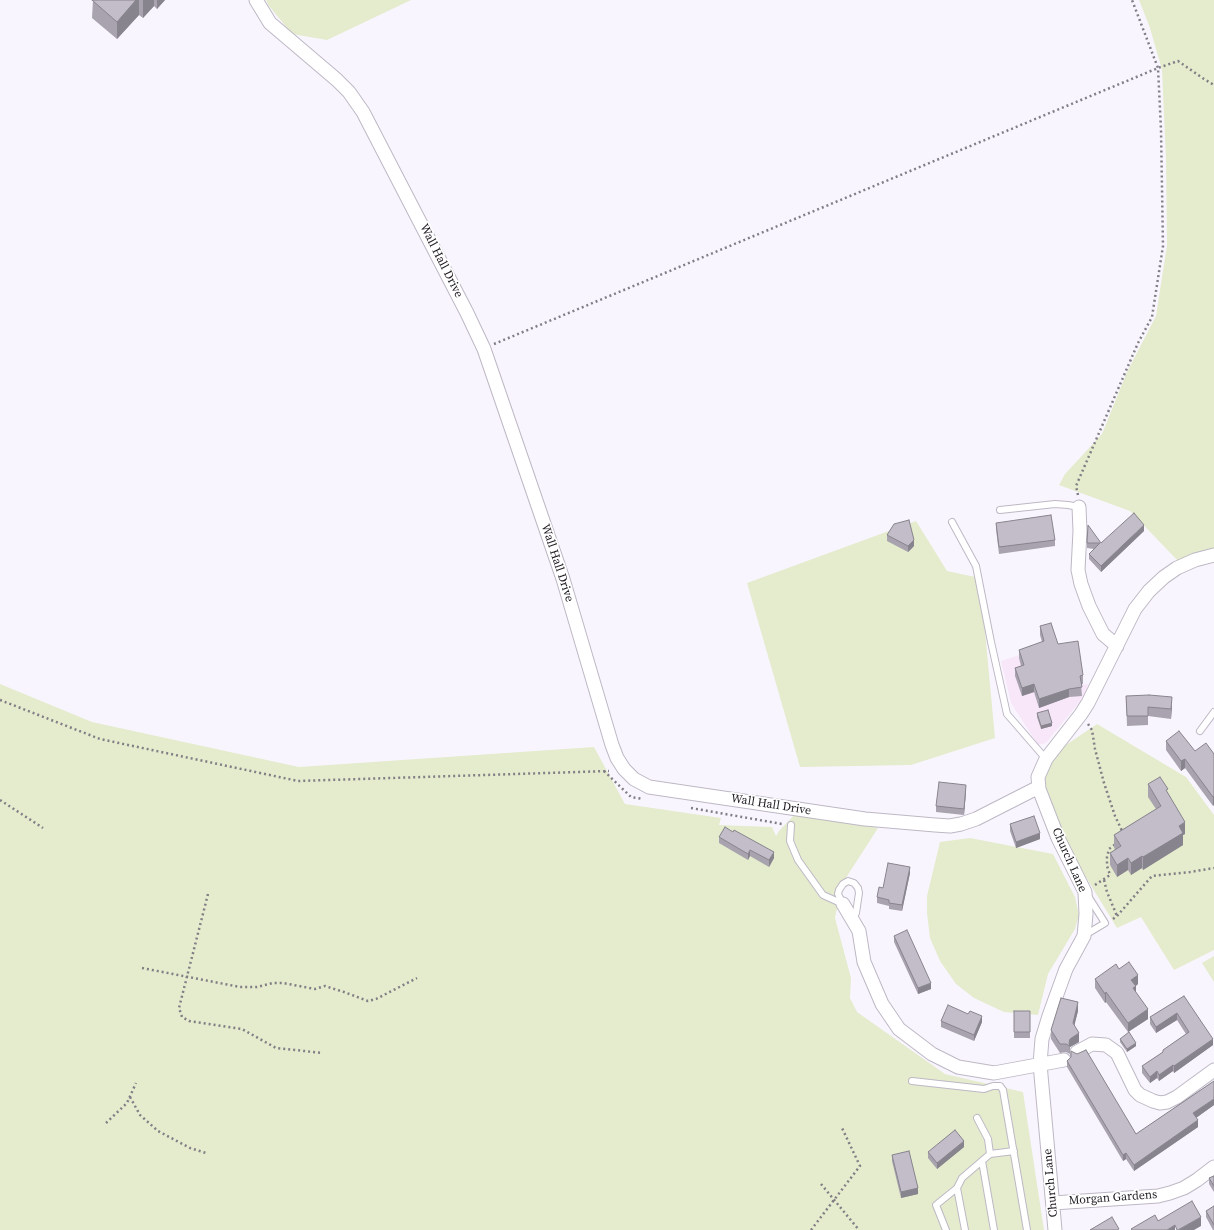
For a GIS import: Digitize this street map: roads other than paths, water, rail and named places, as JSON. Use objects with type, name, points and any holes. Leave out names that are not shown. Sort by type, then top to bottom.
[{"type":"street","name":"Wall Hall Drive","points":[[256,0],[270,23],[337,80],[349,92],[364,112],[432,243],[484,348],[563,579],[612,745],[617,758],[624,769],[634,779],[649,787],[865,819],[950,826],[976,819],[1033,790],[1039,789]]},
{"type":"street","points":[[1079,508],[1080,531],[1078,570],[1081,584],[1089,606],[1103,634],[1117,646]]},
{"type":"street","name":"Church Lane","points":[[1055,1230],[1040,1064],[1042,1039],[1066,969],[1084,936],[1086,914],[1085,892],[1058,838],[1039,789],[1038,777],[1046,759],[1088,703],[1135,609],[1149,591],[1164,577],[1177,568],[1195,560],[1214,555]]},
{"type":"street","points":[[843,904],[859,930],[864,962],[882,1004],[899,1029],[932,1054],[958,1067],[994,1079],[1040,1064],[1064,1060]]},
{"type":"street","points":[[1077,1052],[1092,1044],[1106,1046],[1116,1053],[1135,1090],[1140,1095],[1153,1102],[1160,1103],[1167,1102],[1177,1097],[1214,1070]]},
{"type":"street","name":"Morgan Gardens","points":[[1053,1203],[1158,1196],[1184,1188],[1214,1167]]},
{"type":"lane","points":[[1000,510],[1055,504],[1079,508]]},
{"type":"lane","points":[[952,522],[976,566],[990,642],[1008,714],[1046,759]]},
{"type":"lane","points":[[1200,731],[1214,712]]},
{"type":"lane","points":[[791,826],[790,840],[798,860],[823,895],[843,904]]},
{"type":"lane","points":[[843,904],[838,894],[839,890],[843,884],[848,881],[854,883],[858,888],[859,893],[856,913],[853,919]]},
{"type":"lane","points":[[1084,936],[1105,923],[1085,892]]},
{"type":"lane","points":[[912,1081],[984,1089],[994,1079],[1000,1086],[1003,1090],[1027,1230]]},
{"type":"lane","points":[[977,1118],[988,1139],[990,1154]]},
{"type":"lane","points":[[946,1230],[936,1205],[957,1188],[962,1178],[990,1154],[1014,1151]]},
{"type":"lane","points":[[982,1161],[994,1230]]},
{"type":"lane","points":[[957,1188],[965,1230]]}]
